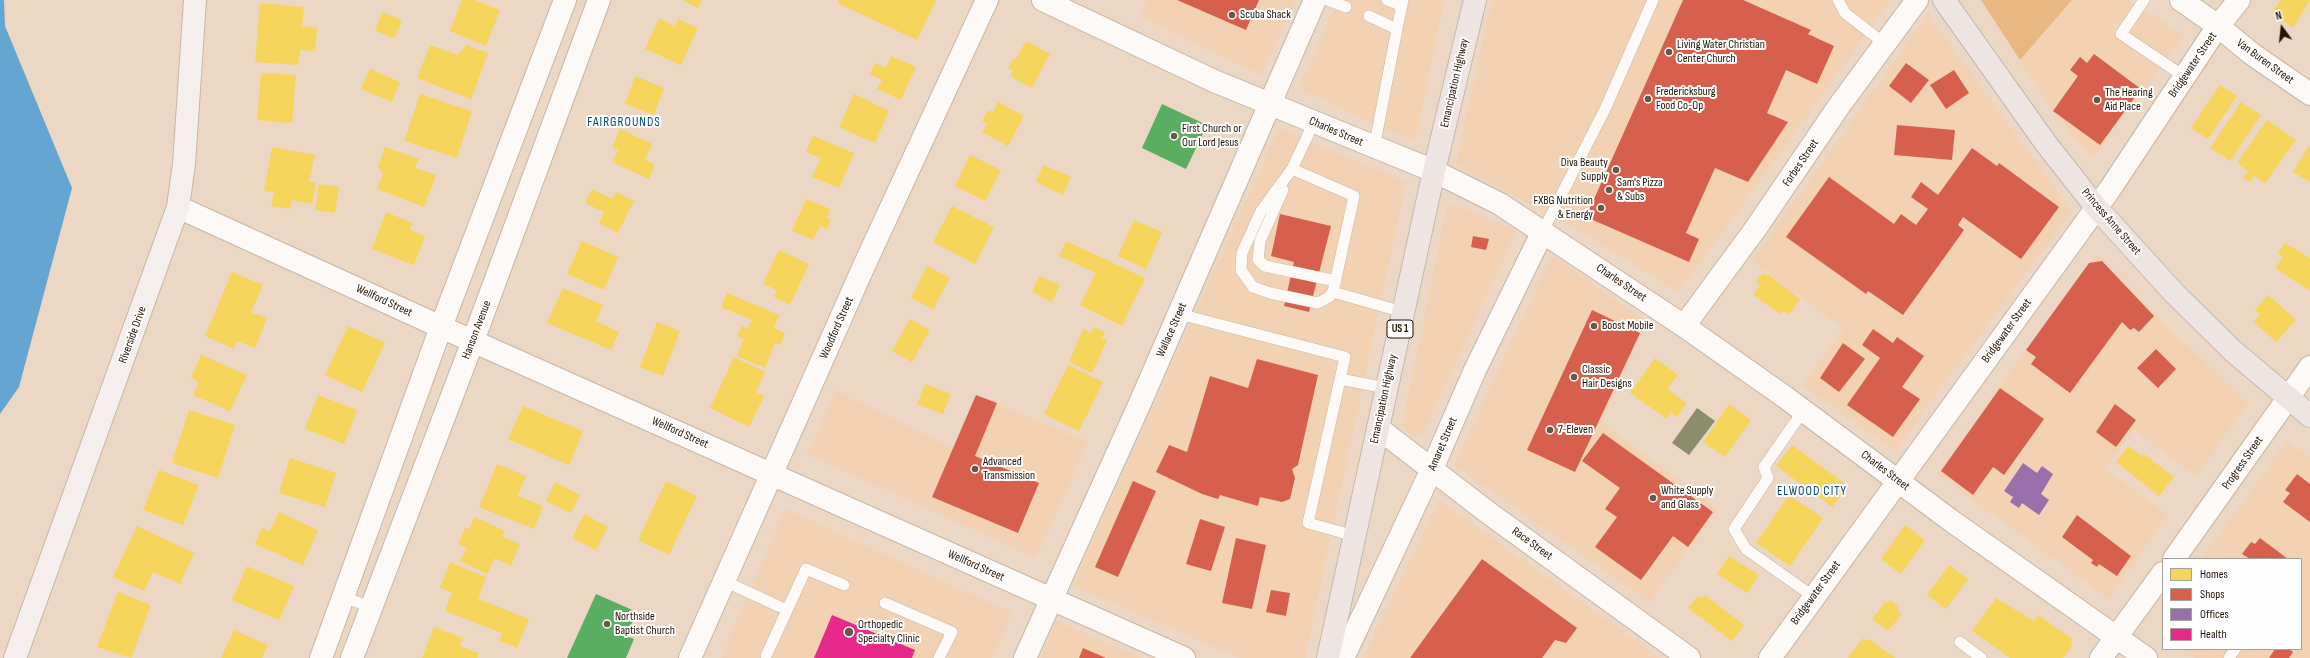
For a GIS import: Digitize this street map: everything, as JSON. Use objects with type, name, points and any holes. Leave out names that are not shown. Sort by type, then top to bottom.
[{"type":"main road","name":"Emancipation Highway","points":[[1328,658],[1434,171],[1475,0]]},
{"type":"main road","name":"Princess Anne Street","points":[[1944,0],[2047,145],[2096,207],[2174,293],[2233,351],[2310,416]]},
{"type":"street","name":"Riverside Drive","points":[[15,658],[178,206],[184,164],[195,0]]},
{"type":"street","points":[[321,658],[441,327],[565,0]]},
{"type":"street","name":"Hanson Avenue","points":[[352,658],[473,341],[599,0]]},
{"type":"street","name":"Woodford Street","points":[[690,658],[863,268],[986,0]]},
{"type":"street","name":"Charles Street","points":[[1043,0],[1214,81],[1374,148],[1434,171],[1500,204],[1543,231],[1684,326],[1803,410],[1898,481],[2146,658]]},
{"type":"street","name":"Wallace Street","points":[[1025,658],[1179,314],[1315,0]]},
{"type":"street","name":"Forbes Street","points":[[1684,326],[1756,228],[1839,106],[1917,0]]},
{"type":"street","name":"Van Buren Street","points":[[2181,0],[2218,26],[2252,54],[2310,94]]},
{"type":"street","name":"Bridgewater Street","points":[[1770,658],[2096,207],[2218,26],[2238,0]]},
{"type":"street","name":"Wellford Street","points":[[178,206],[441,327],[1184,658]]},
{"type":"street","name":"Amaret Street","points":[[1343,658],[1432,469],[1475,370],[1543,231]]},
{"type":"street","name":"Progress Street","points":[[2178,557],[2310,367]]},
{"type":"street","name":"Race Street","points":[[1378,428],[1490,514],[1689,658]]},
{"type":"street","points":[[2101,658],[2162,574]]},
{"type":"lane","points":[[1328,0],[1346,7]]},
{"type":"lane","points":[[1374,148],[1402,3],[1387,0]]},
{"type":"lane","points":[[1543,231],[1606,107],[1652,0]]},
{"type":"lane","points":[[1838,0],[1846,13],[1885,44]]},
{"type":"lane","points":[[2144,0],[2121,34],[2185,77]]},
{"type":"lane","points":[[1369,16],[1397,29]]},
{"type":"lane","points":[[1314,122],[1260,241],[1258,260],[1265,266],[1335,287],[1403,312]]},
{"type":"lane","points":[[1292,169],[1354,196],[1335,287],[1329,297],[1318,303],[1270,293],[1253,287],[1241,270],[1242,253],[1261,211],[1292,169]]},
{"type":"lane","points":[[1179,314],[1345,357],[1308,523],[1355,536]]},
{"type":"lane","points":[[1340,379],[1386,388]]},
{"type":"lane","points":[[1803,410],[1764,467],[1768,478],[1734,529],[1746,548],[1814,597]]},
{"type":"lane","points":[[766,656],[806,569],[844,585]]},
{"type":"lane","points":[[724,581],[787,610]]},
{"type":"lane","points":[[343,597],[371,607]]},
{"type":"lane","points":[[885,603],[952,632],[939,658]]},
{"type":"lane","points":[[1960,642],[1981,658]]},
{"type":"shaded area","points":[[1148,0],[1296,0],[1262,75],[1140,17]]},
{"type":"shaded area","points":[[1338,0],[1444,0],[1415,142],[1299,89]]},
{"type":"shaded area","points":[[1492,0],[1891,0],[1679,292],[1572,226],[1456,164]]},
{"type":"shaded area","points":[[1981,0],[2072,0],[2020,60]]},
{"type":"shaded area","points":[[2072,0],[2130,0],[2184,36],[2092,158],[2050,108],[2020,60]]},
{"type":"shaded area","points":[[1928,14],[2072,211],[1895,450],[1802,386],[1844,329],[1752,261]]},
{"type":"shaded area","points":[[1279,128],[1406,182],[1305,658],[1240,658],[1073,586]]},
{"type":"shaded area","points":[[1448,202],[1516,231],[1424,432],[1413,437],[1402,426]]},
{"type":"shaded area","points":[[1552,256],[1647,322],[1601,423],[1718,509],[1649,602],[1454,465]]},
{"type":"shaded area","points":[[2095,256],[2101,257],[2166,326],[2248,403],[2196,476],[2134,430],[2105,468],[2167,515],[2109,599],[1937,473]]},
{"type":"shaded area","points":[[836,391],[953,448],[976,395],[1088,442],[1036,558],[807,454]]},
{"type":"shaded area","points":[[2287,441],[2310,458],[2310,658],[2195,658],[2183,650],[2302,650],[2302,558],[2202,558]]},
{"type":"shaded area","points":[[1439,500],[1660,658],[1363,658]]},
{"type":"shaded area","points":[[785,509],[1012,613],[991,658],[721,658]]},
{"type":"shaded area","points":[[1057,621],[1141,658],[1041,658]]},
{"type":"water","points":[[0,0],[4,0],[5,26],[72,188],[19,387],[0,414]]},
{"type":"building: Homes","points":[[462,0],[475,0],[500,10],[486,46],[450,31]]},
{"type":"building: Homes","points":[[682,0],[702,0],[698,8]]},
{"type":"building: Homes","points":[[839,0],[936,0],[917,40],[837,3]]},
{"type":"building: Homes","points":[[2281,0],[2310,0],[2293,28],[2272,12]]},
{"type":"building: Homes","points":[[260,3],[304,7],[302,26],[317,28],[315,51],[300,50],[298,65],[255,62]]},
{"type":"building: Homes","points":[[382,12],[402,20],[395,38],[375,31]]},
{"type":"building: Homes","points":[[659,18],[675,26],[678,19],[698,28],[681,65],[645,49]]},
{"type":"building: Homes","points":[[1026,41],[1050,54],[1032,88],[1010,76],[1013,70],[1008,68],[1014,58],[1016,59]]},
{"type":"building: Homes","points":[[430,45],[458,55],[467,45],[488,53],[471,99],[417,78]]},
{"type":"building: Homes","points":[[891,56],[916,67],[901,100],[877,89],[882,80],[870,74],[875,63],[886,68]]},
{"type":"building: Homes","points":[[370,69],[400,82],[392,102],[361,89]]},
{"type":"building: Homes","points":[[261,73],[296,75],[292,123],[257,120]]},
{"type":"building: Homes","points":[[635,76],[664,88],[654,115],[625,104]]},
{"type":"building: Homes","points":[[2220,85],[2237,96],[2208,139],[2191,128]]},
{"type":"building: Homes","points":[[420,94],[472,111],[457,158],[404,141]]},
{"type":"building: Homes","points":[[854,94],[889,111],[875,143],[839,127]]},
{"type":"building: Homes","points":[[998,102],[1024,116],[1008,146],[982,132],[987,124],[982,121],[988,110],[993,112]]},
{"type":"building: Homes","points":[[2241,102],[2261,115],[2230,161],[2210,148]]},
{"type":"building: Homes","points":[[2267,120],[2296,140],[2265,183],[2254,175],[2250,182],[2243,177],[2248,171],[2237,163]]},
{"type":"building: Homes","points":[[620,129],[652,144],[645,160],[655,165],[649,179],[612,162],[618,150],[612,147]]},
{"type":"building: Homes","points":[[813,136],[854,153],[839,188],[812,177],[821,158],[806,152]]},
{"type":"building: Homes","points":[[2310,144],[2310,182],[2293,172]]},
{"type":"building: Homes","points":[[272,147],[315,155],[309,182],[316,183],[312,204],[292,200],[290,209],[271,206],[274,192],[264,191]]},
{"type":"building: Homes","points":[[385,147],[419,159],[415,168],[436,175],[424,207],[377,189],[383,174],[378,167]]},
{"type":"building: Homes","points":[[970,155],[1001,170],[985,201],[955,186]]},
{"type":"building: Homes","points":[[1043,165],[1071,177],[1063,195],[1036,182]]},
{"type":"building: Homes","points":[[319,184],[339,187],[335,213],[315,210]]},
{"type":"building: Homes","points":[[592,189],[612,199],[616,192],[634,201],[618,233],[599,223],[604,212],[585,203]]},
{"type":"building: Homes","points":[[806,199],[830,209],[827,218],[831,220],[827,229],[820,226],[813,240],[792,231]]},
{"type":"building: Homes","points":[[952,206],[994,227],[975,264],[933,242]]},
{"type":"building: Homes","points":[[386,212],[413,223],[410,230],[425,236],[414,265],[372,249]]},
{"type":"building: Homes","points":[[1134,220],[1162,232],[1146,269],[1118,256]]},
{"type":"building: Homes","points":[[582,241],[618,257],[604,290],[567,274]]},
{"type":"building: Homes","points":[[1066,241],[1145,278],[1122,326],[1080,305],[1096,273],[1059,256]]},
{"type":"building: Homes","points":[[2285,243],[2310,258],[2310,291],[2275,268],[2283,257],[2278,253]]},
{"type":"building: Homes","points":[[779,250],[809,264],[790,305],[774,297],[777,290],[763,284]]},
{"type":"building: Homes","points":[[927,266],[950,278],[933,309],[911,298]]},
{"type":"building: Homes","points":[[232,272],[263,285],[251,312],[267,318],[255,348],[237,341],[234,349],[205,336]]},
{"type":"building: Homes","points":[[1763,273],[1767,276],[1768,274],[1800,299],[1789,315],[1783,311],[1780,314],[1753,295],[1760,285],[1756,282]]},
{"type":"building: Homes","points":[[1039,276],[1060,285],[1052,302],[1032,292]]},
{"type":"building: Homes","points":[[563,288],[603,305],[596,321],[619,332],[611,350],[547,323]]},
{"type":"building: Homes","points":[[727,293],[779,315],[774,328],[785,333],[780,345],[775,343],[765,368],[737,356],[744,339],[737,336],[742,326],[748,328],[752,320],[721,307]]},
{"type":"building: Homes","points":[[2268,295],[2296,320],[2276,342],[2254,322],[2260,314],[2255,310]]},
{"type":"building: Homes","points":[[910,319],[930,330],[912,362],[892,351]]},
{"type":"building: Homes","points":[[657,322],[680,331],[663,376],[640,367]]},
{"type":"building: Homes","points":[[348,326],[385,343],[362,392],[325,375]]},
{"type":"building: Homes","points":[[1094,327],[1105,332],[1102,338],[1107,340],[1092,373],[1069,362],[1083,329],[1091,333]]},
{"type":"building: Homes","points":[[201,355],[247,375],[230,411],[193,395],[199,382],[191,378]]},
{"type":"building: Homes","points":[[734,357],[765,372],[756,392],[764,396],[749,427],[710,408]]},
{"type":"building: Homes","points":[[1655,358],[1678,375],[1667,389],[1687,403],[1677,417],[1671,413],[1667,419],[1630,393]]},
{"type":"building: Homes","points":[[1068,365],[1103,382],[1079,431],[1044,414]]},
{"type":"building: Homes","points":[[925,384],[951,394],[943,414],[917,404]]},
{"type":"building: Homes","points":[[318,395],[357,410],[344,444],[305,429]]},
{"type":"building: Homes","points":[[1729,404],[1751,420],[1725,457],[1703,442]]},
{"type":"building: Homes","points":[[523,406],[583,431],[569,465],[508,439]]},
{"type":"building: Homes","points":[[189,410],[235,425],[218,478],[172,463]]},
{"type":"building: Homes","points":[[1792,445],[1848,486],[1832,507],[1776,466]]},
{"type":"building: Homes","points":[[2128,446],[2142,456],[2144,454],[2174,477],[2159,496],[2116,462]]},
{"type":"building: Homes","points":[[290,458],[336,473],[325,507],[279,493]]},
{"type":"building: Homes","points":[[497,464],[526,476],[518,496],[543,506],[534,529],[479,507]]},
{"type":"building: Homes","points":[[159,470],[199,485],[183,525],[143,510]]},
{"type":"building: Homes","points":[[666,481],[697,496],[669,555],[638,540]]},
{"type":"building: Homes","points":[[555,482],[580,495],[571,513],[546,501]]},
{"type":"building: Homes","points":[[1789,495],[1823,518],[1790,566],[1756,543]]},
{"type":"building: Homes","points":[[279,512],[318,530],[303,565],[255,544],[262,528],[270,531]]},
{"type":"building: Homes","points":[[584,514],[608,527],[596,550],[572,538]]},
{"type":"building: Homes","points":[[475,517],[505,531],[502,537],[520,544],[511,566],[495,558],[488,574],[460,561],[467,548],[458,544],[465,528],[469,529]]},
{"type":"building: Homes","points":[[1905,525],[1925,540],[1901,574],[1881,559]]},
{"type":"building: Homes","points":[[137,526],[194,553],[180,584],[153,572],[144,591],[113,577]]},
{"type":"building: Homes","points":[[1729,556],[1759,575],[1747,593],[1717,574]]},
{"type":"building: Homes","points":[[450,562],[486,577],[478,599],[529,619],[517,648],[499,641],[502,633],[445,611],[452,592],[440,588]]},
{"type":"building: Homes","points":[[1949,565],[1968,579],[1946,609],[1927,595]]},
{"type":"building: Homes","points":[[247,566],[294,586],[279,620],[232,600]]},
{"type":"building: Homes","points":[[118,592],[151,605],[131,658],[97,647]]},
{"type":"building: Homes","points":[[1705,595],[1744,625],[1732,641],[1688,608],[1698,596],[1702,599]]},
{"type":"building: Homes","points":[[1996,598],[2034,621],[2038,615],[2072,639],[2071,647],[2063,658],[2010,658],[1972,631]]},
{"type":"building: Homes","points":[[1890,600],[1899,607],[1897,610],[1902,614],[1888,631],[1872,619],[1885,602],[1887,603]]},
{"type":"building: Homes","points":[[434,627],[463,638],[460,646],[479,653],[477,658],[422,658]]},
{"type":"building: Homes","points":[[234,630],[268,645],[262,658],[221,658]]},
{"type":"building: Homes","points":[[1863,638],[1867,641],[1869,639],[1895,658],[1848,658]]},
{"type":"building: Shops","name":"Scuba Shack","points":[[1177,0],[1259,0],[1246,30]]},
{"type":"building: Shops","points":[[1683,0],[1743,0],[1811,30],[1808,34],[1834,46],[1817,84],[1786,70],[1767,113],[1788,122],[1748,182],[1715,168],[1686,233],[1699,239],[1689,262],[1586,217]]},
{"type":"building: Shops","name":"The Hearing Aid Place","points":[[2094,54],[2141,89],[2100,145],[2053,111],[2078,76],[2070,70],[2080,57],[2087,63]]},
{"type":"building: Shops","points":[[1906,63],[1929,80],[1911,103],[1889,86]]},
{"type":"building: Shops","points":[[1954,70],[1969,93],[1946,109],[1930,85]]},
{"type":"building: Shops","points":[[1897,125],[1955,130],[1952,160],[1894,155]]},
{"type":"building: Shops","points":[[1972,148],[1997,166],[1999,163],[2059,207],[2021,259],[1963,217],[1958,225],[1964,230],[1903,315],[1868,291],[1866,294],[1786,237],[1829,177],[1894,224],[1901,214],[1916,225],[1928,209],[1911,197],[1921,182],[1938,195]]},
{"type":"building: Shops","points":[[1280,214],[1331,226],[1309,312],[1284,306],[1294,262],[1271,256]]},
{"type":"building: Shops","points":[[1473,236],[1489,239],[1486,250],[1471,247]]},
{"type":"building: Shops","points":[[2102,261],[2154,316],[2139,332],[2134,328],[2130,330],[2122,322],[2070,393],[2031,364],[2036,357],[2026,350],[2089,263]]},
{"type":"building: Shops","points":[[1592,310],[1640,333],[1575,472],[1527,450]]},
{"type":"building: Shops","points":[[1873,329],[1893,343],[1897,337],[1924,356],[1902,387],[1920,399],[1893,437],[1847,405],[1880,358],[1862,345]]},
{"type":"building: Shops","points":[[1843,343],[1865,359],[1839,392],[1820,378]]},
{"type":"building: Shops","points":[[2156,349],[2176,369],[2158,388],[2137,368]]},
{"type":"building: Shops","points":[[1257,359],[1318,375],[1298,465],[1292,469],[1295,478],[1290,499],[1282,502],[1260,497],[1258,506],[1220,495],[1218,499],[1202,494],[1156,472],[1169,445],[1187,452],[1210,376],[1248,388]]},
{"type":"building: Shops","points":[[2000,388],[2044,419],[2004,475],[1993,467],[1973,495],[1941,471]]},
{"type":"building: Shops","name":"Advanced Transmission","points":[[976,395],[997,403],[975,456],[1039,483],[1018,533],[932,497]]},
{"type":"building: Shops","points":[[2115,404],[2136,420],[2116,447],[2096,432]]},
{"type":"building: Shops","name":"White Supply and Glass","points":[[1603,433],[1713,512],[1688,547],[1673,536],[1641,580],[1595,547],[1617,517],[1605,509],[1620,488],[1582,461]]},
{"type":"building: Shops","points":[[2297,474],[2310,484],[2310,522],[2283,502],[2290,493],[2285,490]]},
{"type":"building: Shops","points":[[1133,481],[1156,491],[1118,577],[1095,567]]},
{"type":"building: Shops","points":[[2077,515],[2131,556],[2117,576],[2099,564],[2097,567],[2091,563],[2093,560],[2062,537]]},
{"type":"building: Shops","points":[[1200,519],[1225,527],[1211,571],[1186,564]]},
{"type":"building: Shops","points":[[1236,538],[1266,545],[1252,609],[1222,603]]},
{"type":"building: Shops","points":[[2260,538],[2287,558],[2248,558],[2242,554],[2251,542],[2255,544]]},
{"type":"building: Shops","points":[[1482,559],[1577,628],[1566,643],[1555,640],[1542,658],[1410,658]]},
{"type":"building: Shops","points":[[1271,590],[1290,593],[1286,616],[1266,612]]},
{"type":"building: Shops","points":[[1083,648],[1106,658],[1079,658]]},
{"type":"building: Shops","points":[[2274,650],[2290,650],[2293,652],[2289,658],[2269,658]]},
{"type":"building: Offices","points":[[2023,463],[2037,473],[2042,466],[2053,474],[2041,494],[2049,500],[2039,515],[2022,503],[2019,508],[2010,502],[2013,497],[2004,491]]},
{"type":"building: Health","name":"Orthopedic Specialty Clinic","points":[[832,615],[915,650],[912,658],[814,658]]},
{"type":"building: Public","name":"First Church or Our Lord Jesus","points":[[1162,104],[1207,125],[1186,169],[1142,148]]},
{"type":"building: Public","name":"Northside Baptist Church","points":[[596,594],[637,612],[626,636],[634,639],[626,658],[567,658]]},
{"type":"building: Industry","points":[[1697,408],[1715,421],[1689,455],[1672,443]]},
{"type":"place","name":"Scuba Shack","points":[[1232,15]]},
{"type":"place","name":"Living Water Christian Center Church","points":[[1669,52]]},
{"type":"place","name":"Fredericksburg Food Co-Op","points":[[1648,99]]},
{"type":"place","name":"The Hearing Aid Place","points":[[2097,100]]},
{"type":"place","name":"First Church or Our Lord Jesus","points":[[1174,136]]},
{"type":"place","name":"Diva Beauty Supply","points":[[1616,170]]},
{"type":"place","name":"Sam's Pizza & Subs","points":[[1609,190]]},
{"type":"place","name":"FXBG Nutrition & Energy","points":[[1601,208]]},
{"type":"place","name":"Boost Mobile","points":[[1594,326]]},
{"type":"place","name":"Classic Hair Designs","points":[[1574,377]]},
{"type":"place","name":"7-Eleven","points":[[1550,430]]},
{"type":"place","name":"Advanced Transmission","points":[[975,469]]},
{"type":"place","name":"White Supply and Glass","points":[[1653,498]]},
{"type":"place","name":"Northside Baptist Church","points":[[607,624]]},
{"type":"place","name":"Orthopedic Specialty Clinic","points":[[849,632]]},
{"type":"district","name":"FAIRGROUNDS","points":[[624,123]]},
{"type":"district","name":"ELWOOD CITY","points":[[1812,492]]}]
